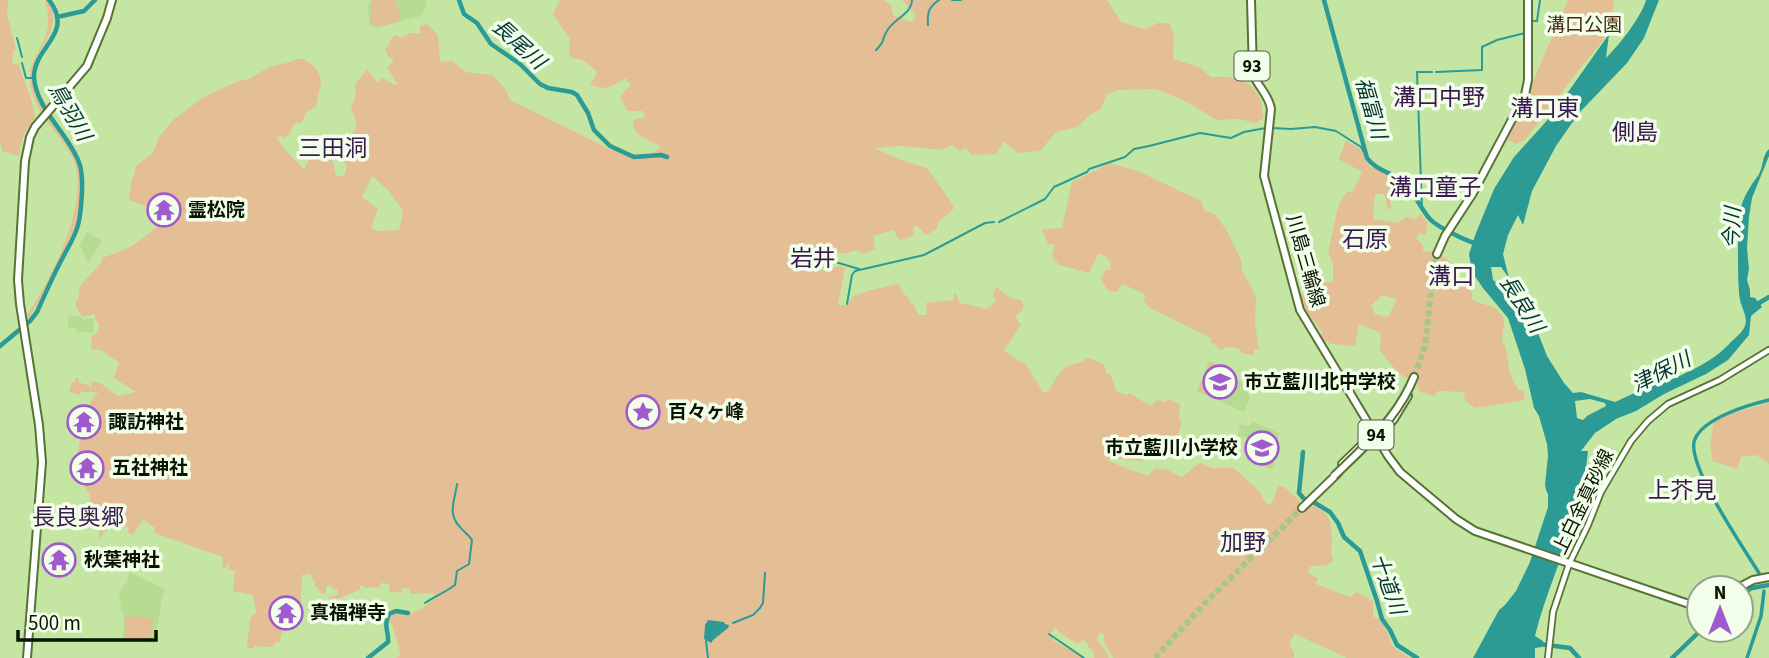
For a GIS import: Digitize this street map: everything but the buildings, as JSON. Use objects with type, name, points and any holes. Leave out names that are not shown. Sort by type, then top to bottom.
[{"type":"main road","points":[[27,658],[41,468],[39,430],[17,288],[21,162],[25,140],[78,76],[89,58],[110,0]]},
{"type":"main road","name":"川島三輪線","points":[[1251,0],[1253,75],[1270,104],[1264,176],[1300,310],[1388,456],[1400,472],[1468,528],[1685,603]]},
{"type":"main road","points":[[1437,254],[1485,171],[1526,91],[1528,0]]},
{"type":"main road","name":"上白金真砂線","points":[[1548,658],[1555,604],[1567,563],[1588,525],[1604,487],[1632,440],[1668,404],[1720,380],[1769,349]]},
{"type":"main road","name":"94","points":[[1318,492],[1405,402],[1414,377]]},
{"type":"main road","name":"94","points":[[1302,507],[1389,421],[1410,386]]},
{"type":"main road","name":"94","points":[[1334,477],[1350,464],[1361,449]]},
{"type":"shaded area","points":[[370,0],[425,0],[427,4],[421,16],[376,28],[370,26]]},
{"type":"shaded area","points":[[87,232],[102,241],[88,263],[80,245]]},
{"type":"shaded area","points":[[69,316],[80,316],[84,320],[92,318],[93,333],[77,332],[76,328],[67,327]]},
{"type":"shaded area","name":"市立藍川北中学校","points":[[1209,361],[1234,374],[1245,388],[1250,398],[1244,412],[1197,391]]},
{"type":"shaded area","name":"市立藍川小学校","points":[[1252,421],[1279,433],[1273,470],[1246,459],[1248,438],[1238,436],[1240,424],[1250,426]]},
{"type":"shaded area","points":[[129,572],[165,589],[154,643],[123,640],[124,614],[119,594],[127,583]]},
{"type":"green space","points":[[0,0],[8,0],[7,14],[16,49],[12,63],[19,65],[35,115],[24,136],[19,156],[4,152],[0,142]]},
{"type":"green space","points":[[45,0],[48,0],[52,10],[52,28],[35,62],[34,85],[41,105],[76,162],[81,190],[75,228],[38,303],[26,322],[25,318],[46,284],[66,239],[77,193],[77,173],[71,155],[40,111],[30,81],[32,65],[48,27]]},
{"type":"green space","points":[[371,0],[396,0],[400,16],[397,22],[378,26],[371,24]]},
{"type":"green space","points":[[560,0],[884,0],[891,5],[893,15],[911,22],[916,16],[902,0],[1107,0],[1121,22],[1145,29],[1158,23],[1169,23],[1174,34],[1173,59],[1199,67],[1211,77],[1231,78],[1249,84],[1259,97],[1264,118],[1255,123],[1239,119],[1217,120],[1183,100],[1156,89],[1119,90],[1107,94],[1101,109],[1077,127],[1056,132],[1040,151],[1019,153],[1003,141],[997,154],[972,155],[966,148],[960,151],[952,145],[942,150],[901,146],[874,148],[927,168],[953,205],[953,210],[938,222],[937,229],[926,235],[916,225],[913,229],[914,236],[899,240],[894,230],[873,236],[875,249],[863,254],[856,250],[839,253],[822,245],[815,249],[818,271],[840,266],[845,268],[838,305],[847,305],[852,297],[871,290],[898,284],[918,315],[927,315],[926,303],[953,300],[954,293],[960,304],[990,307],[996,300],[993,294],[996,286],[1007,296],[1021,300],[1024,305],[1022,311],[1015,316],[1021,325],[1004,351],[1026,365],[1043,392],[1048,392],[1063,369],[1087,358],[1104,365],[1117,392],[1127,395],[1129,393],[1151,406],[1157,400],[1164,402],[1169,399],[1180,404],[1179,420],[1182,421],[1178,436],[1168,435],[1161,455],[1147,456],[1144,461],[1109,458],[1108,461],[1144,474],[1149,475],[1155,468],[1168,470],[1181,477],[1201,463],[1212,468],[1234,468],[1270,505],[1278,486],[1283,486],[1305,508],[1311,504],[1321,510],[1330,523],[1333,558],[1332,562],[1326,565],[1309,567],[1308,572],[1318,578],[1316,584],[1350,597],[1357,592],[1373,601],[1373,616],[1384,625],[1392,646],[1410,658],[1347,658],[1295,634],[1289,643],[1294,658],[1113,658],[1102,633],[1097,639],[1109,658],[1094,658],[1093,649],[1090,649],[1086,642],[1083,640],[1078,644],[1055,628],[1050,634],[1054,641],[1084,658],[395,658],[401,656],[392,624],[388,623],[389,611],[403,610],[408,615],[435,598],[433,593],[411,594],[409,589],[402,588],[401,593],[389,591],[389,584],[380,583],[379,587],[365,588],[364,585],[360,586],[360,590],[340,598],[329,599],[329,596],[338,595],[337,589],[326,586],[326,593],[320,593],[310,574],[302,575],[301,602],[284,603],[282,609],[274,610],[287,620],[280,642],[273,647],[247,648],[250,619],[256,612],[253,595],[233,591],[235,569],[228,569],[230,559],[226,568],[222,567],[223,557],[154,533],[155,528],[143,519],[133,535],[128,533],[129,527],[116,526],[108,528],[101,538],[99,537],[95,519],[98,517],[92,502],[89,502],[90,495],[82,482],[78,464],[79,445],[85,430],[80,434],[69,426],[73,417],[88,426],[91,401],[98,392],[80,392],[80,395],[69,392],[72,382],[79,378],[78,382],[90,386],[91,391],[92,381],[104,384],[101,389],[104,386],[118,396],[136,392],[114,378],[119,363],[101,350],[91,349],[92,335],[98,333],[99,323],[95,314],[83,317],[75,303],[80,286],[102,262],[102,258],[130,247],[162,225],[176,222],[171,202],[165,200],[158,206],[154,204],[154,209],[129,200],[136,166],[153,153],[159,137],[174,119],[204,97],[236,82],[249,79],[271,66],[304,59],[320,76],[316,107],[307,112],[301,123],[294,124],[284,138],[280,135],[277,138],[304,170],[313,151],[330,157],[336,175],[343,177],[346,165],[332,150],[337,135],[351,137],[357,125],[351,107],[356,95],[355,85],[367,69],[377,82],[383,78],[398,85],[387,68],[394,61],[385,50],[394,35],[401,38],[410,33],[420,33],[420,26],[427,24],[438,35],[440,62],[453,61],[465,72],[492,75],[505,88],[510,100],[612,150],[615,147],[633,154],[645,155],[656,151],[661,147],[637,134],[633,125],[634,120],[645,117],[643,111],[627,111],[620,96],[631,85],[625,78],[608,87],[590,84],[597,72],[583,60],[572,58],[569,53],[570,39],[553,14]],"holes":[[[372,176],[389,191],[403,211],[399,230],[377,231],[371,228],[378,209],[362,197]]]},
{"type":"green space","name":"溝口公園","points":[[1568,0],[1614,0],[1612,19],[1604,39],[1526,139],[1517,144],[1504,139],[1528,93]]},
{"type":"green space","points":[[1346,140],[1361,150],[1369,166],[1392,177],[1398,184],[1390,194],[1391,209],[1388,209],[1384,194],[1375,194],[1373,219],[1397,223],[1407,217],[1415,219],[1421,214],[1427,222],[1426,235],[1419,233],[1416,239],[1423,245],[1423,251],[1438,254],[1450,262],[1457,269],[1456,273],[1448,278],[1451,282],[1464,281],[1472,293],[1472,299],[1500,313],[1504,322],[1502,340],[1511,375],[1519,390],[1523,389],[1525,400],[1475,408],[1464,400],[1465,392],[1438,391],[1434,396],[1420,392],[1416,383],[1398,373],[1380,351],[1381,333],[1359,324],[1355,346],[1323,341],[1320,335],[1323,332],[1301,309],[1299,297],[1311,289],[1318,270],[1322,273],[1323,280],[1328,283],[1333,281],[1333,265],[1328,252],[1338,207],[1343,196],[1353,191],[1362,172],[1339,159]],"holes":[[[1382,295],[1397,299],[1388,317],[1375,314],[1371,306]]]},
{"type":"green space","points":[[1110,163],[1138,171],[1201,201],[1205,211],[1215,214],[1227,231],[1241,260],[1242,271],[1256,296],[1255,324],[1259,349],[1254,350],[1254,356],[1242,353],[1238,348],[1225,347],[1222,351],[1211,342],[1211,338],[1148,307],[1144,301],[1145,294],[1122,284],[1117,292],[1108,291],[1101,280],[1105,270],[1110,270],[1111,264],[1106,256],[1098,254],[1089,273],[1059,265],[1052,256],[1055,245],[1048,244],[1042,229],[1062,228],[1072,182]]},
{"type":"green space","points":[[1211,362],[1229,372],[1216,399],[1199,388]]},
{"type":"green space","points":[[1769,402],[1769,464],[1756,455],[1741,457],[1737,469],[1713,461],[1710,446],[1714,420]]},
{"type":"green space","points":[[1251,444],[1275,448],[1272,467],[1249,459]]},
{"type":"green space","points":[[126,616],[153,619],[150,638],[127,638]]},
{"type":"water","points":[[1646,0],[1659,0],[1644,38],[1627,63],[1579,113],[1556,146],[1532,191],[1523,225],[1518,215],[1508,235],[1503,254],[1509,278],[1501,267],[1491,267],[1493,280],[1518,297],[1547,356],[1573,393],[1581,392],[1615,402],[1690,371],[1724,349],[1745,326],[1738,281],[1740,212],[1769,149],[1769,156],[1752,198],[1747,248],[1750,297],[1755,298],[1762,307],[1751,316],[1749,335],[1728,360],[1636,411],[1616,419],[1595,433],[1581,451],[1588,451],[1581,499],[1535,636],[1543,641],[1542,647],[1535,648],[1535,658],[1473,658],[1499,610],[1516,591],[1530,562],[1548,507],[1545,484],[1548,456],[1539,416],[1534,408],[1525,369],[1508,318],[1472,272],[1469,254],[1494,189],[1514,157],[1552,115],[1609,34],[1606,58],[1617,46],[1629,31]],"holes":[[[1590,399],[1605,403],[1606,406],[1583,420],[1577,418],[1575,401]]]},
{"type":"water","points":[[708,620],[729,625],[711,643],[704,639]]},
{"type":"waterway","name":"鳥羽川","points":[[0,346],[37,312],[75,234],[80,213],[80,164],[41,102],[35,86],[36,66],[56,31],[58,22],[49,0]]},
{"type":"waterway","name":"長尾川","points":[[57,17],[84,11],[95,0]]},
{"type":"waterway","name":"長尾川","points":[[459,0],[464,14],[477,23],[491,44],[520,64],[540,84],[577,95],[594,130],[610,146],[634,157],[667,157]]},
{"type":"waterway","points":[[876,50],[890,27],[909,9],[912,0]]},
{"type":"waterway","points":[[928,25],[929,10],[939,0]]},
{"type":"waterway","points":[[952,0],[961,0]]},
{"type":"waterway","name":"福富川","points":[[1324,0],[1367,158],[1375,166],[1403,182],[1432,221],[1478,244]]},
{"type":"waterway","points":[[1531,21],[1537,21],[1540,0]]},
{"type":"waterway","points":[[1436,72],[1482,70],[1482,47],[1525,33]]},
{"type":"waterway","points":[[17,38],[22,57]]},
{"type":"waterway","points":[[22,63],[26,78],[34,78]]},
{"type":"waterway","points":[[1422,208],[1417,72],[1432,72]]},
{"type":"waterway","points":[[1272,128],[1315,127],[1336,131],[1361,147],[1367,158]]},
{"type":"waterway","points":[[999,222],[1045,199],[1054,187],[1089,169],[1125,157],[1134,149],[1200,133],[1231,138],[1244,132],[1266,128]]},
{"type":"waterway","points":[[847,304],[855,271],[924,255],[985,223],[994,222]]},
{"type":"waterway","points":[[816,250],[832,261],[859,269]]},
{"type":"waterway","name":"津保川","points":[[1756,305],[1769,297]]},
{"type":"waterway","points":[[1759,573],[1707,485],[1694,450],[1695,439],[1707,425],[1750,405],[1769,400]]},
{"type":"waterway","name":"十道川","points":[[1303,452],[1299,493],[1305,500],[1330,512],[1344,537],[1360,551],[1382,619],[1397,645],[1417,658]]},
{"type":"waterway","points":[[425,603],[455,585],[457,571],[469,564],[472,540],[456,522],[453,512],[457,484]]},
{"type":"waterway","points":[[733,623],[753,615],[760,608],[763,603],[765,573]]},
{"type":"waterway","points":[[1755,587],[1769,585]]},
{"type":"waterway","points":[[1747,658],[1761,616],[1764,591]]},
{"type":"waterway","points":[[368,658],[388,642],[386,626],[389,614],[396,611],[408,613]]},
{"type":"waterway","points":[[1049,634],[1084,658]]},
{"type":"waterway","points":[[706,641],[708,658]]},
{"type":"waterway","points":[[1539,644],[1570,648],[1579,658]]},
{"type":"waterway","points":[[1672,658],[1686,644]]},
{"type":"tunnel","points":[[1414,377],[1425,346],[1437,254]]},
{"type":"tunnel","points":[[1155,658],[1206,602],[1302,508]]},
{"type":"place","name":"霊松院","points":[[164,210]]},
{"type":"place","name":"市立藍川北中学校","points":[[1220,382]]},
{"type":"place","name":"百々ヶ峰","points":[[643,412]]},
{"type":"place","name":"諏訪神社","points":[[84,422]]},
{"type":"place","name":"市立藍川小学校","points":[[1262,448]]},
{"type":"place","name":"五社神社","points":[[87,468]]},
{"type":"place","name":"秋葉神社","points":[[59,560]]},
{"type":"place","name":"真福禅寺","points":[[286,613]]},
{"type":"district","name":"溝口中野","points":[[1439,97]]},
{"type":"district","name":"溝口東","points":[[1545,108]]},
{"type":"district","name":"側島","points":[[1635,132]]},
{"type":"district","name":"三田洞","points":[[333,148]]},
{"type":"district","name":"溝口童子","points":[[1435,187]]},
{"type":"district","name":"石原","points":[[1365,239]]},
{"type":"district","name":"岩井","points":[[813,258]]},
{"type":"district","name":"溝口","points":[[1451,276]]},
{"type":"district","name":"上芥見","points":[[1682,490]]},
{"type":"district","name":"長良奥郷","points":[[78,517]]},
{"type":"district","name":"加野","points":[[1243,542]]},
{"type":"water label","name":"今川","points":[[1732,228]]},
{"type":"water label","name":"長良川","points":[[1522,304]]}]
